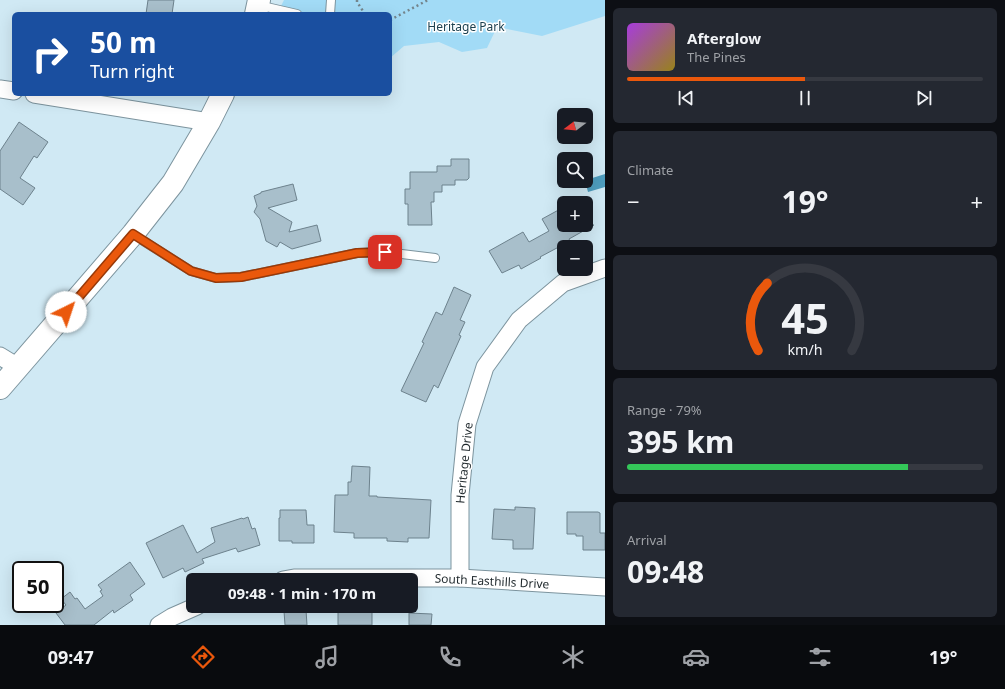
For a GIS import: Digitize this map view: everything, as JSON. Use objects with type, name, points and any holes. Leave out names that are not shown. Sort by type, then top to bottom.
[{"type":"main road","points":[[0,388],[133,234],[173,183],[209,122],[222,96]]},
{"type":"street","points":[[0,89],[12,91]]},
{"type":"street","points":[[46,96],[209,122]]},
{"type":"street","name":"Heritage Drive","points":[[460,578],[460,495],[467,424],[484,367],[519,320],[563,283],[605,268]]},
{"type":"street","points":[[0,356],[18,367]]},
{"type":"street","name":"South Easthills Drive","points":[[418,578],[460,578],[605,587]]},
{"type":"street","points":[[159,625],[186,611]]},
{"type":"lane","points":[[330,12],[331,0]]},
{"type":"lane","points":[[257,6],[287,12]]},
{"type":"lane","points":[[133,234],[191,271],[216,278],[241,277],[357,253],[385,252],[435,258]]},
{"type":"path","points":[[357,0],[364,12]]},
{"type":"path","points":[[392,19],[428,0]]},
{"type":"green space","name":"Heritage Park","points":[[284,0],[605,0],[605,16],[542,36],[497,27],[487,48],[462,52],[439,42],[404,46],[392,56],[392,12],[278,12]]},
{"type":"shaded area","points":[[605,174],[605,187],[588,192],[587,188],[593,188],[593,178]]},
{"type":"building","points":[[148,0],[174,0],[172,12],[146,12]]},
{"type":"building","points":[[19,122],[48,142],[37,158],[34,156],[20,178],[35,188],[23,205],[0,189],[0,151]]},
{"type":"building","points":[[451,159],[469,159],[469,178],[467,180],[455,180],[455,185],[442,185],[442,192],[434,192],[434,202],[431,202],[432,225],[408,225],[408,204],[405,204],[405,189],[410,189],[410,172],[437,172],[437,166],[451,166]]},
{"type":"building","points":[[293,184],[297,200],[268,208],[292,222],[289,232],[317,225],[321,241],[292,249],[280,242],[277,247],[266,241],[260,219],[254,212],[257,206],[254,196],[261,192]]},
{"type":"building","points":[[557,211],[557,232],[582,232],[570,240],[557,240],[557,248],[521,269],[519,265],[502,273],[489,251],[523,232],[529,242],[549,231],[542,219]]},
{"type":"building","points":[[454,287],[471,295],[460,320],[465,322],[459,335],[461,336],[438,388],[434,385],[426,402],[401,391],[424,343],[422,342],[436,312],[442,315]]},
{"type":"building","points":[[352,466],[370,467],[369,496],[431,500],[429,538],[408,538],[408,542],[387,541],[387,538],[354,538],[354,533],[334,532],[335,495],[348,495],[348,482],[351,482]]},
{"type":"building","points":[[515,507],[535,508],[533,549],[513,549],[513,540],[492,539],[494,509],[515,510]]},
{"type":"building","points":[[280,510],[306,510],[307,525],[314,525],[314,543],[292,543],[292,541],[279,541]]},
{"type":"building","points":[[567,512],[600,513],[600,533],[605,533],[605,550],[583,550],[583,536],[567,534]]},
{"type":"building","points":[[248,517],[252,529],[255,528],[260,545],[238,552],[236,548],[202,559],[204,563],[185,572],[183,568],[163,578],[146,543],[183,525],[197,553],[215,542],[211,528]]},
{"type":"building","points":[[130,562],[145,584],[130,595],[133,600],[114,613],[113,610],[94,625],[65,625],[56,613],[64,613],[64,607],[66,605],[64,603],[64,597],[70,592],[75,599],[77,598],[85,609],[103,596],[100,591],[102,590],[98,585]]},
{"type":"building","points":[[284,613],[306,613],[307,625],[285,625]]},
{"type":"building","points":[[338,613],[372,613],[372,625],[338,625]]},
{"type":"building","points":[[409,613],[432,614],[431,625],[409,625]]},
{"type":"route","points":[[66,312],[133,234],[191,271],[216,278],[241,277],[357,253],[385,252]]}]
